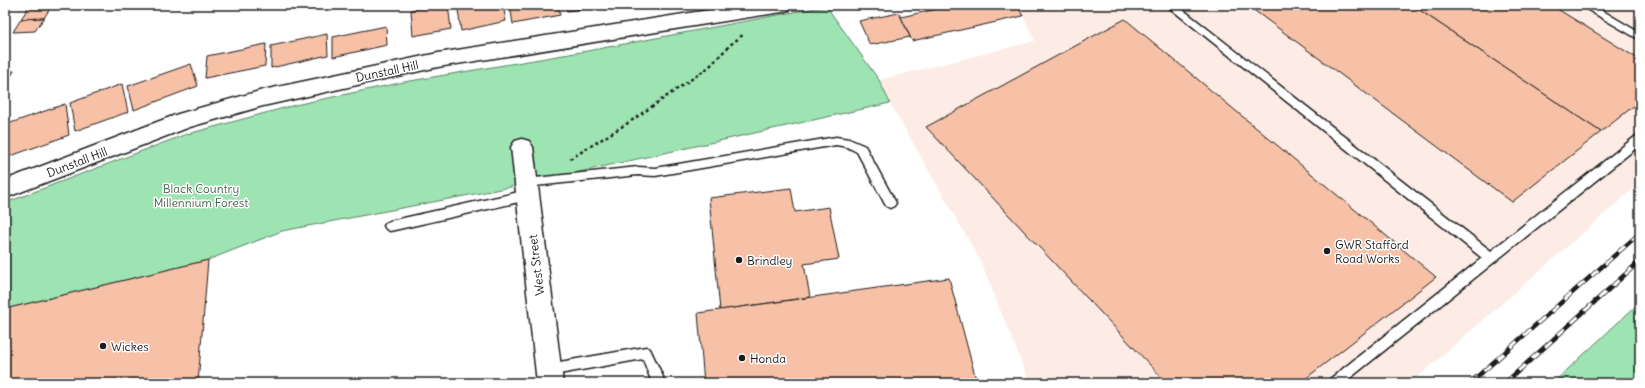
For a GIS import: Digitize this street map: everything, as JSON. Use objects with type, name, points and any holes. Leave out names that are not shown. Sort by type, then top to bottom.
[{"type":"street","name":"Dunstall Hill","points":[[5,190],[185,120],[263,98],[438,60],[782,5]]},
{"type":"street","name":"West Street","points":[[522,147],[549,377]]},
{"type":"lane","points":[[1171,5],[1490,257]]},
{"type":"lane","points":[[1586,5],[1640,37]]},
{"type":"lane","points":[[1334,383],[1490,257],[1640,139]]},
{"type":"lane","points":[[390,226],[527,189],[638,171],[655,172],[836,141],[850,143],[860,149],[890,203]]},
{"type":"lane","points":[[549,377],[646,353],[658,377],[658,383]]},
{"type":"path","points":[[569,160],[631,121],[709,67],[730,45],[747,32]]},
{"type":"shaded area","points":[[1018,5],[1640,5],[1640,183],[1411,383],[1030,383],[980,260],[890,103],[879,80],[1035,41]]},
{"type":"green space","name":"Black Country Millennium Forest","points":[[826,6],[879,80],[890,103],[511,187],[282,231],[208,260],[5,309],[5,203],[184,135],[295,105],[404,82],[587,51]]},
{"type":"green space","points":[[1640,302],[1640,383],[1553,383]]},
{"type":"building","points":[[30,5],[52,5],[44,18],[21,19]]},
{"type":"building","points":[[433,5],[448,5],[451,29],[413,36],[411,10]]},
{"type":"building","points":[[480,5],[503,5],[506,21],[461,31],[458,10]]},
{"type":"building","points":[[510,5],[558,5],[560,15],[513,24]]},
{"type":"building","points":[[566,5],[611,5],[567,11]]},
{"type":"building","points":[[955,5],[1017,5],[1023,16],[912,41],[901,17]]},
{"type":"building","points":[[1247,5],[1412,5],[1601,132],[1512,202]]},
{"type":"building","points":[[1412,5],[1551,5],[1640,60],[1640,101],[1601,132]]},
{"type":"building","points":[[899,13],[910,37],[870,45],[859,21]]},
{"type":"building","points":[[44,18],[35,31],[13,32],[21,19]]},
{"type":"building","points":[[1125,19],[1436,277],[1300,383],[1167,383],[926,127]]},
{"type":"building","points":[[386,26],[387,45],[333,57],[333,37]]},
{"type":"building","points":[[327,34],[328,55],[271,68],[271,46]]},
{"type":"building","points":[[266,44],[265,66],[205,78],[207,56]]},
{"type":"building","points":[[191,64],[198,86],[134,110],[128,86]]},
{"type":"building","points":[[5,71],[14,71],[5,86]]},
{"type":"building","points":[[122,84],[128,112],[75,131],[70,103]]},
{"type":"building","points":[[65,104],[69,135],[5,158],[5,125]]},
{"type":"building","points":[[791,188],[795,212],[829,207],[839,259],[804,264],[810,297],[720,310],[709,198]]},
{"type":"building","name":"Wickes","points":[[208,260],[198,383],[5,383],[5,309]]},
{"type":"building","points":[[949,278],[977,383],[704,383],[698,313]]},
{"type":"railway","points":[[1470,383],[1640,233]]},
{"type":"railway","points":[[1505,383],[1640,261]]},
{"type":"place","name":"GWR Stafford Road Works","points":[[1327,251]]},
{"type":"place","name":"Brindley","points":[[739,260]]},
{"type":"place","name":"Wickes","points":[[103,346]]},
{"type":"place","name":"Honda","points":[[742,358]]}]
